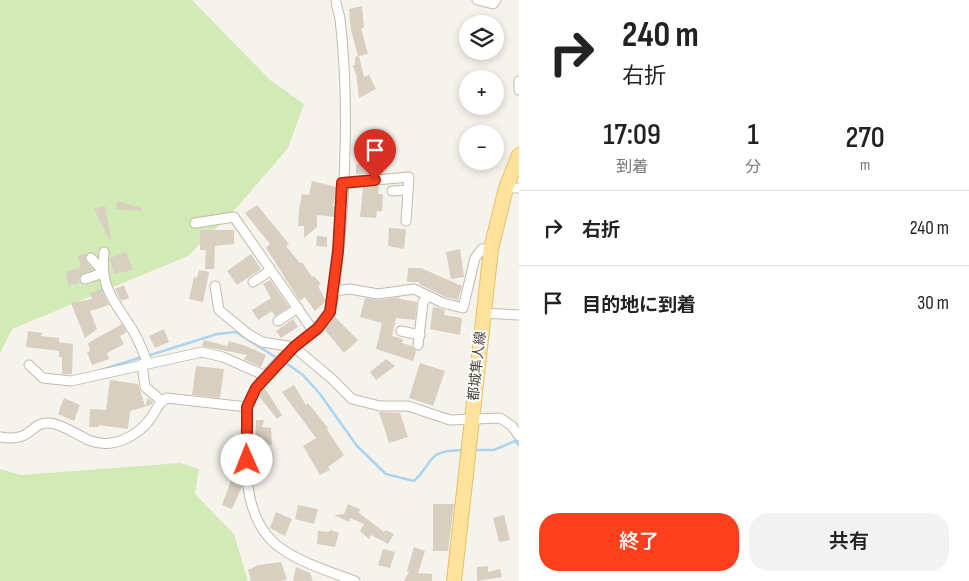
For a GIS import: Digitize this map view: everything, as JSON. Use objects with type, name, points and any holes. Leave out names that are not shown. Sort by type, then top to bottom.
[{"type":"main road","name":"都城隼人線","points":[[454,581],[491,248],[513,188],[519,156]]},
{"type":"street","points":[[477,0],[488,4],[493,4],[496,0]]},
{"type":"street","points":[[337,1],[342,51],[344,103],[342,183],[334,291],[330,312],[314,332],[294,347],[266,376],[256,388],[247,407],[247,476],[251,503],[265,534],[281,549],[306,562],[356,581]]},
{"type":"street","points":[[519,82],[519,90]]},
{"type":"street","points":[[342,183],[409,177],[406,221]]},
{"type":"street","points":[[392,191],[408,190]]},
{"type":"street","points":[[195,223],[234,217],[314,332]]},
{"type":"street","points":[[334,291],[350,289],[378,294],[414,289],[463,308],[475,258],[482,248],[491,248]]},
{"type":"street","points":[[102,271],[104,252]]},
{"type":"street","points":[[91,258],[102,271],[113,303],[137,337],[145,360],[145,387],[162,401]]},
{"type":"street","points":[[85,279],[102,271]]},
{"type":"street","points":[[253,282],[270,271]]},
{"type":"street","points":[[215,286],[219,310],[248,334],[262,342],[294,347],[332,379],[352,399],[380,406],[408,406],[450,420],[500,418],[512,426],[519,436]]},
{"type":"street","points":[[418,345],[423,302],[428,296]]},
{"type":"street","points":[[278,321],[298,308]]},
{"type":"street","points":[[483,313],[519,315]]},
{"type":"street","points":[[401,332],[420,335]]},
{"type":"street","points":[[29,365],[43,378],[72,381],[145,360],[202,352],[223,357],[266,376]]},
{"type":"street","points":[[0,437],[20,438],[27,436],[39,425],[51,423],[92,442],[116,443],[128,438],[145,426],[158,403],[167,398],[247,407]]},
{"type":"green space","points":[[0,0],[192,0],[270,80],[304,104],[288,148],[239,205],[188,256],[12,329],[0,353]]},
{"type":"green space","points":[[180,463],[199,469],[195,494],[234,534],[248,581],[0,581],[0,469],[21,475]]},
{"type":"building","points":[[362,6],[364,28],[361,28],[368,54],[359,56],[364,77],[369,75],[376,89],[359,98],[356,73],[353,65],[355,65],[355,57],[358,56],[351,30],[349,9]]},
{"type":"building","points":[[356,164],[376,164],[376,174],[356,174]]},
{"type":"building","points":[[312,181],[337,187],[333,206],[336,207],[335,217],[317,215],[317,227],[304,238],[304,226],[298,226],[299,210],[302,194],[309,195]]},
{"type":"building","points":[[379,186],[378,194],[383,194],[382,211],[377,211],[376,218],[360,217],[363,187]]},
{"type":"building","points":[[117,201],[141,208],[141,211],[116,209]]},
{"type":"building","points":[[257,205],[289,244],[286,246],[300,263],[302,262],[312,277],[314,276],[321,284],[318,286],[326,301],[315,311],[305,297],[300,301],[266,248],[270,244],[245,213]]},
{"type":"building","points":[[105,206],[111,239],[109,239],[94,209]]},
{"type":"building","points":[[389,228],[406,229],[404,249],[388,246]]},
{"type":"building","points":[[200,230],[234,230],[234,244],[215,246],[214,269],[205,269],[206,250],[200,250]]},
{"type":"building","points":[[317,236],[327,237],[327,247],[316,246]]},
{"type":"building","points":[[460,249],[464,277],[451,279],[446,252]]},
{"type":"building","points":[[126,252],[133,270],[114,274],[110,258]]},
{"type":"building","points":[[86,253],[85,260],[92,270],[79,276],[79,283],[68,285],[66,272],[81,267],[78,256]]},
{"type":"building","points":[[251,254],[261,269],[237,285],[227,271]]},
{"type":"building","points":[[408,268],[421,268],[462,286],[458,300],[445,297],[419,284],[419,282],[407,282]]},
{"type":"building","points":[[199,270],[209,272],[203,302],[189,299],[194,277],[197,278]]},
{"type":"building","points":[[270,280],[289,307],[275,316],[272,311],[258,320],[252,310],[271,298],[263,284]]},
{"type":"building","points":[[124,285],[129,298],[121,301],[115,289]]},
{"type":"building","points":[[101,289],[109,305],[90,311],[97,329],[85,338],[71,303],[92,299],[90,293]]},
{"type":"building","points":[[399,297],[400,299],[417,302],[415,320],[396,318],[392,336],[403,339],[402,343],[412,346],[416,351],[413,361],[376,349],[382,323],[360,317],[365,298],[379,300]]},
{"type":"building","points":[[433,307],[445,310],[444,315],[462,318],[460,335],[430,329]]},
{"type":"building","points":[[334,316],[358,340],[344,353],[324,329]]},
{"type":"building","points":[[293,319],[298,327],[281,338],[276,331]]},
{"type":"building","points":[[122,324],[127,332],[120,336],[124,344],[107,353],[109,359],[92,365],[87,352],[90,351],[88,343]]},
{"type":"building","points":[[164,329],[169,342],[155,348],[149,336]]},
{"type":"building","points":[[28,331],[42,333],[41,336],[59,338],[59,342],[73,344],[72,374],[62,374],[62,357],[59,357],[59,351],[26,347]]},
{"type":"building","points":[[204,340],[227,346],[229,341],[266,355],[261,367],[244,359],[247,355],[202,346]]},
{"type":"building","points":[[386,359],[395,366],[376,380],[370,372]]},
{"type":"building","points":[[420,363],[445,371],[433,406],[409,398]]},
{"type":"building","points":[[196,366],[224,369],[220,398],[192,395]]},
{"type":"building","points":[[110,380],[138,384],[145,406],[148,398],[153,402],[151,405],[130,411],[128,429],[99,425],[99,427],[89,427],[90,409],[106,410]]},
{"type":"building","points":[[294,385],[306,405],[308,403],[328,428],[327,430],[344,455],[328,467],[330,470],[320,475],[303,446],[316,438],[282,392]]},
{"type":"building","points":[[264,387],[282,415],[277,419],[259,396]]},
{"type":"building","points":[[64,398],[80,405],[74,421],[58,414]]},
{"type":"building","points":[[379,412],[400,413],[408,437],[389,443]]},
{"type":"building","points":[[256,420],[264,420],[262,427],[271,428],[272,445],[255,447]]},
{"type":"building","points":[[233,475],[241,480],[242,486],[232,509],[222,505]]},
{"type":"building","points":[[348,504],[360,509],[359,513],[384,532],[386,530],[394,534],[388,544],[371,535],[369,539],[360,531],[364,524],[350,518],[349,522],[334,515],[344,514]]},
{"type":"building","points":[[433,504],[454,504],[448,551],[433,551]]},
{"type":"building","points":[[298,505],[318,509],[314,524],[295,519]]},
{"type":"building","points":[[276,512],[292,519],[285,536],[270,528]]},
{"type":"building","points":[[504,515],[510,540],[499,542],[493,518]]},
{"type":"building","points":[[330,530],[339,533],[335,547],[317,544],[318,531],[329,532]]},
{"type":"building","points":[[414,547],[425,551],[418,573],[432,574],[432,581],[404,581],[409,572],[407,571]]},
{"type":"building","points":[[383,549],[395,552],[390,568],[378,565]]},
{"type":"building","points":[[281,562],[287,579],[281,581],[251,581],[248,570],[258,565]]},
{"type":"building","points":[[488,566],[488,572],[500,569],[502,577],[477,581],[477,567]]},
{"type":"building","points":[[296,567],[310,573],[313,581],[293,581]]},
{"type":"waterway","points":[[147,356],[217,334],[236,332],[277,358]]},
{"type":"waterway","points":[[98,371],[142,357]]},
{"type":"waterway","points":[[286,363],[303,375],[320,394],[357,446],[386,474],[414,481],[436,455],[442,452],[461,450]]},
{"type":"waterway","points":[[476,450],[494,450],[515,441],[519,445]]},
{"type":"route","points":[[247,460],[247,407],[256,388],[262,379],[294,347],[318,328],[330,312],[338,251],[342,183],[375,180]]}]
